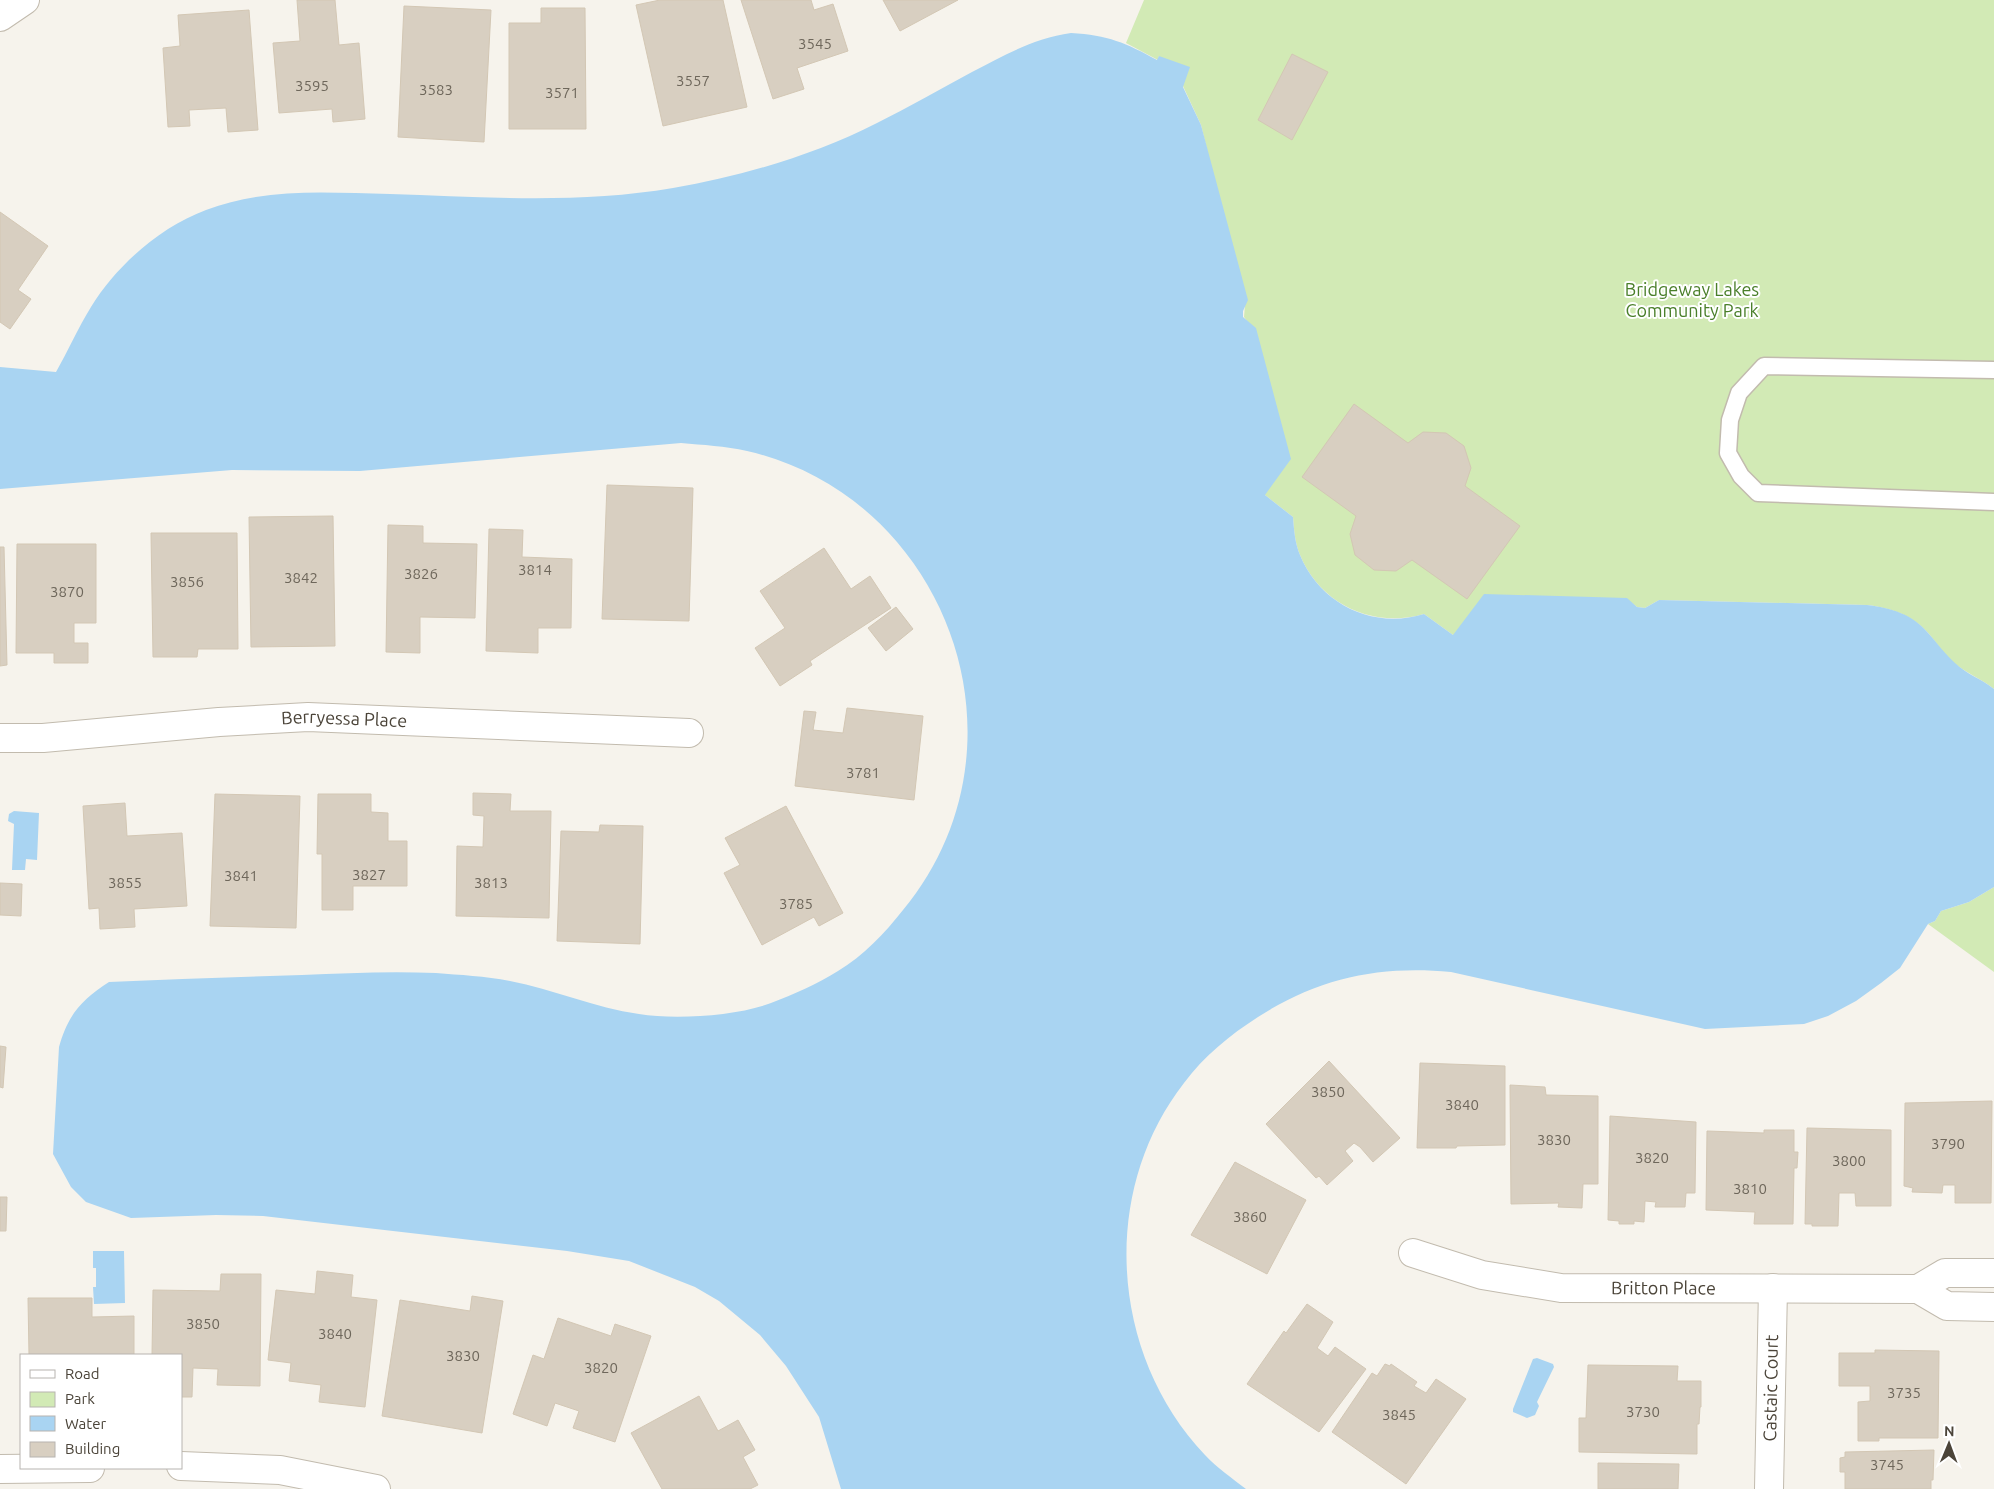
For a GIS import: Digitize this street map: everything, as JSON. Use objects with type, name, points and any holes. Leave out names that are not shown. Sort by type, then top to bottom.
[{"type":"street","points":[[0,17],[25,0]]},
{"type":"street","name":"Berryessa Place","points":[[0,738],[43,738],[219,722],[308,717],[689,733]]},
{"type":"street","name":"Britton Place","points":[[1413,1253],[1482,1275],[1561,1288],[1918,1289]]},
{"type":"street","points":[[1994,1273],[1945,1273],[1918,1289],[1946,1306],[1994,1307]]},
{"type":"street","name":"Castaic Court","points":[[1769,1489],[1773,1288]]},
{"type":"street","points":[[182,1466],[280,1470],[376,1489]]},
{"type":"street","points":[[0,1469],[20,1469]]},
{"type":"lane","points":[[1994,370],[1764,366],[1739,393],[1730,420],[1728,453],[1741,476],[1758,493],[1994,502]]},
{"type":"green space","name":"Bridgeway Lakes Community Park","points":[[1144,0],[1994,0],[1994,689],[1953,663],[1923,627],[1909,617],[1893,610],[1867,605],[1659,600],[1645,608],[1637,607],[1632,603],[1453,635],[1424,614],[1405,618],[1386,618],[1368,615],[1350,608],[1335,599],[1321,587],[1309,572],[1300,555],[1294,532],[1293,517],[1265,495],[1250,325],[1244,317],[1245,305],[1201,125],[1183,86],[1159,56],[1158,60],[1126,43]]},
{"type":"green space","points":[[1994,887],[1994,972],[1928,924],[1935,921],[1941,911],[1969,902]]},
{"type":"water","points":[[1071,33],[1106,38],[1136,49],[1157,60],[1159,56],[1190,67],[1183,87],[1201,125],[1248,300],[1243,311],[1243,317],[1256,328],[1291,459],[1265,495],[1293,517],[1294,532],[1300,555],[1309,572],[1321,587],[1350,609],[1386,618],[1405,618],[1424,614],[1453,635],[1484,594],[1627,598],[1637,607],[1645,608],[1659,600],[1867,605],[1901,613],[1923,627],[1959,667],[1994,689],[1994,887],[1969,902],[1941,911],[1935,921],[1928,924],[1900,968],[1881,983],[1856,1001],[1828,1016],[1804,1024],[1705,1029],[1451,972],[1425,970],[1375,973],[1350,977],[1327,984],[1281,1004],[1237,1031],[1209,1055],[1192,1073],[1157,1126],[1138,1173],[1128,1222],[1127,1272],[1134,1322],[1150,1370],[1173,1415],[1205,1455],[1246,1489],[841,1489],[819,1417],[786,1366],[760,1335],[719,1301],[695,1287],[629,1261],[567,1251],[263,1216],[216,1215],[131,1218],[86,1202],[71,1187],[53,1154],[59,1047],[71,1017],[77,1009],[91,995],[109,982],[369,972],[436,973],[510,981],[606,1007],[654,1016],[706,1016],[757,1007],[806,989],[847,965],[873,944],[903,910],[932,868],[953,822],[964,774],[968,725],[962,677],[949,629],[927,584],[897,542],[866,511],[830,484],[790,464],[739,449],[681,443],[360,471],[232,470],[0,489],[0,367],[56,372],[91,307],[113,277],[156,237],[189,217],[206,210],[251,198],[297,193],[567,198],[638,193],[699,183],[752,171],[828,145],[901,111],[996,59],[1032,43],[1057,35]]},
{"type":"water","points":[[14,811],[39,813],[37,860],[26,859],[25,870],[12,870],[14,824],[8,821],[9,814]]},
{"type":"water","points":[[93,1251],[124,1251],[125,1303],[94,1304],[93,1287],[96,1287],[96,1268],[93,1268]]},
{"type":"water","points":[[1537,1358],[1553,1364],[1554,1367],[1537,1402],[1539,1406],[1535,1415],[1527,1418],[1513,1412],[1513,1409],[1533,1359]]},
{"type":"building","points":[[297,0],[335,0],[339,45],[359,43],[365,119],[333,122],[332,109],[279,113],[273,43],[300,41]]},
{"type":"building","points":[[660,0],[723,0],[747,107],[663,126],[636,5]]},
{"type":"building","points":[[741,0],[811,0],[814,10],[833,4],[848,51],[797,68],[804,89],[773,99]]},
{"type":"building","points":[[883,0],[958,0],[900,31]]},
{"type":"building","points":[[404,6],[491,10],[484,142],[398,137]]},
{"type":"building","points":[[541,8],[585,8],[586,129],[509,129],[509,23],[541,23]]},
{"type":"building","points":[[249,10],[258,130],[228,132],[226,108],[189,110],[190,126],[168,127],[163,48],[180,46],[178,15]]},
{"type":"building","points":[[1292,54],[1328,72],[1292,140],[1258,120]]},
{"type":"building","points":[[0,212],[48,246],[18,290],[31,299],[10,329],[0,322]]},
{"type":"building","points":[[1354,404],[1408,443],[1423,432],[1446,433],[1464,446],[1471,468],[1465,486],[1520,526],[1467,599],[1412,560],[1396,571],[1374,570],[1355,555],[1350,534],[1356,516],[1302,477]]},
{"type":"building","points":[[607,485],[693,488],[689,621],[602,619]]},
{"type":"building","points":[[333,516],[335,646],[251,647],[249,517]]},
{"type":"building","points":[[388,525],[423,526],[423,543],[477,544],[475,618],[420,617],[420,653],[386,652]]},
{"type":"building","points":[[489,529],[523,530],[522,557],[572,559],[571,628],[538,628],[538,653],[486,651]]},
{"type":"building","points":[[151,533],[237,533],[238,649],[198,649],[197,657],[153,657]]},
{"type":"building","points":[[17,544],[96,544],[96,623],[74,623],[74,643],[88,643],[88,663],[54,663],[54,653],[16,653]]},
{"type":"building","points":[[0,547],[4,547],[7,665],[0,666]]},
{"type":"building","points":[[824,548],[851,589],[870,576],[891,608],[810,661],[812,665],[780,686],[755,648],[785,628],[760,591]]},
{"type":"building","points":[[896,607],[913,629],[886,651],[868,628]]},
{"type":"building","points":[[847,708],[923,716],[914,800],[795,786],[804,711],[816,712],[813,730],[843,733]]},
{"type":"building","points":[[473,793],[511,794],[510,811],[551,811],[549,918],[456,916],[457,846],[483,847],[484,816],[473,815]]},
{"type":"building","points":[[215,794],[300,796],[296,928],[210,926]]},
{"type":"building","points":[[318,794],[371,794],[371,812],[388,813],[388,841],[407,841],[407,886],[353,886],[353,910],[322,910],[322,854],[317,854]]},
{"type":"building","points":[[125,803],[127,836],[182,833],[187,906],[134,909],[135,927],[100,929],[99,908],[89,909],[83,806]]},
{"type":"building","points":[[786,806],[843,913],[819,926],[814,917],[762,945],[724,873],[740,865],[725,838]]},
{"type":"building","points":[[600,825],[643,826],[640,944],[557,941],[561,831],[599,832]]},
{"type":"building","points":[[0,883],[22,884],[21,916],[0,915]]},
{"type":"building","points":[[0,1046],[6,1047],[3,1088],[0,1087]]},
{"type":"building","points":[[1329,1061],[1400,1138],[1373,1162],[1354,1143],[1345,1151],[1353,1161],[1327,1185],[1319,1176],[1316,1178],[1266,1124]]},
{"type":"building","points":[[1420,1063],[1505,1066],[1505,1145],[1417,1148]]},
{"type":"building","points":[[1510,1085],[1545,1087],[1546,1095],[1598,1096],[1598,1184],[1583,1184],[1582,1208],[1558,1207],[1559,1203],[1511,1204]]},
{"type":"building","points":[[1992,1101],[1991,1203],[1955,1203],[1955,1185],[1943,1185],[1942,1193],[1912,1192],[1913,1188],[1904,1186],[1905,1103]]},
{"type":"building","points":[[1610,1116],[1696,1122],[1695,1193],[1686,1193],[1685,1207],[1655,1207],[1656,1202],[1645,1201],[1644,1222],[1634,1221],[1634,1224],[1619,1224],[1619,1221],[1608,1220]]},
{"type":"building","points":[[1807,1128],[1891,1130],[1891,1206],[1856,1206],[1855,1193],[1839,1193],[1838,1226],[1812,1226],[1812,1224],[1805,1224]]},
{"type":"building","points":[[1764,1130],[1794,1130],[1794,1152],[1798,1152],[1797,1168],[1794,1168],[1793,1224],[1754,1224],[1755,1212],[1706,1210],[1707,1131],[1764,1133]]},
{"type":"building","points":[[1235,1162],[1306,1200],[1267,1274],[1191,1235]]},
{"type":"building","points":[[0,1197],[7,1197],[6,1231],[0,1231]]},
{"type":"building","points":[[317,1271],[353,1275],[351,1297],[377,1300],[365,1407],[319,1402],[321,1385],[289,1381],[291,1363],[268,1360],[276,1290],[315,1294]]},
{"type":"building","points":[[221,1274],[261,1274],[260,1386],[217,1385],[218,1369],[193,1368],[192,1397],[182,1397],[182,1354],[152,1354],[153,1290],[220,1291]]},
{"type":"building","points":[[472,1296],[503,1301],[482,1433],[382,1416],[400,1300],[470,1311]]},
{"type":"building","points":[[28,1298],[92,1298],[92,1317],[134,1316],[134,1354],[29,1354]]},
{"type":"building","points":[[1307,1304],[1333,1322],[1317,1348],[1328,1356],[1335,1347],[1366,1369],[1319,1432],[1247,1384],[1284,1331],[1286,1333]]},
{"type":"building","points":[[558,1318],[611,1336],[615,1324],[651,1336],[615,1442],[573,1428],[579,1411],[555,1403],[547,1426],[513,1414],[533,1355],[544,1359]]},
{"type":"building","points":[[1875,1350],[1939,1351],[1938,1438],[1879,1438],[1879,1441],[1858,1441],[1858,1402],[1870,1401],[1870,1386],[1839,1386],[1839,1353],[1875,1353]]},
{"type":"building","points":[[1385,1364],[1390,1366],[1391,1364],[1417,1382],[1414,1386],[1426,1393],[1436,1379],[1466,1399],[1406,1484],[1332,1432],[1372,1373],[1377,1376]]},
{"type":"building","points":[[1588,1365],[1678,1366],[1677,1381],[1701,1381],[1701,1407],[1699,1424],[1697,1424],[1697,1454],[1579,1452],[1579,1418],[1586,1418]]},
{"type":"building","points":[[699,1396],[718,1431],[738,1420],[755,1450],[743,1457],[758,1485],[750,1489],[662,1489],[631,1433]]},
{"type":"building","points":[[1934,1450],[1931,1489],[1845,1489],[1845,1472],[1840,1472],[1840,1458],[1845,1457],[1845,1452]]},
{"type":"building","points":[[1598,1463],[1679,1464],[1678,1489],[1598,1489]]}]
